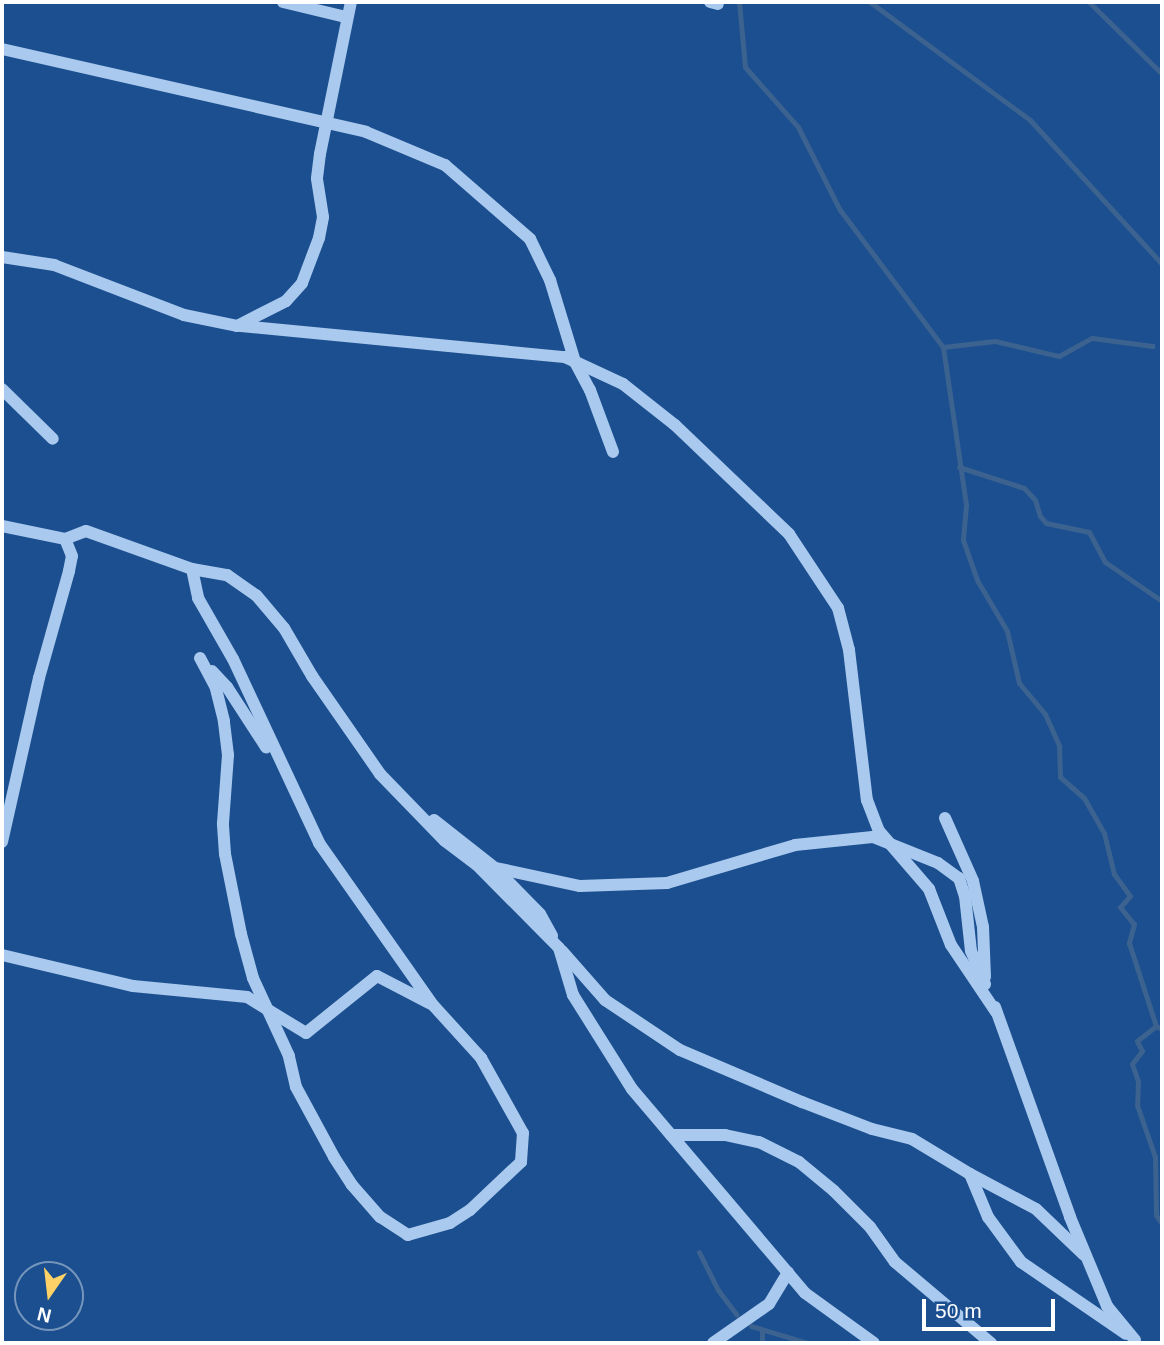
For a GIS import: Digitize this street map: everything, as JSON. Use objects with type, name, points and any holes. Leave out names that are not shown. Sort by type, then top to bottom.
[{"type":"street","points":[[283,2],[346,17]]},
{"type":"street","points":[[241,326],[286,301],[302,283],[319,238],[323,217],[317,178],[351,2]]},
{"type":"street","points":[[2,49],[366,132],[445,165],[530,239],[550,280],[575,362],[613,452]]},
{"type":"street","points":[[2,257],[54,265],[184,315],[241,326],[565,357],[622,384],[675,425],[789,534],[838,608],[849,650],[867,800],[879,831],[929,888],[951,945],[996,1012]]},
{"type":"street","points":[[2,389],[53,439]]},
{"type":"street","points":[[2,526],[65,539],[86,531],[192,569],[227,575],[256,595],[284,628],[312,676],[380,774],[445,841],[476,864],[559,948],[605,1000],[680,1050],[872,1129],[912,1139],[1036,1209],[1088,1259]]},
{"type":"street","points":[[2,842],[39,678],[69,571],[72,556],[65,539]]},
{"type":"street","points":[[192,569],[198,598],[233,659],[319,842],[433,1005],[481,1058],[523,1133],[521,1163],[470,1210],[450,1223],[408,1236],[380,1217],[352,1185],[296,1087],[289,1056],[253,978],[232,893],[223,823],[227,744],[216,688],[200,658],[228,687],[262,741],[279,761]]},
{"type":"street","points":[[380,774],[495,868],[540,914],[559,948],[573,995],[632,1089],[805,1293],[874,1343]]},
{"type":"street","points":[[945,818],[973,881],[983,928],[985,984]]},
{"type":"street","points":[[495,868],[580,886],[619,887],[667,883],[795,845],[873,837],[938,863],[959,878],[965,897],[971,951],[1088,1259],[1107,1306],[1138,1342]]},
{"type":"street","points":[[2,955],[133,986],[247,998],[268,1008],[306,1033],[377,976],[433,1005]]},
{"type":"street","points":[[671,1135],[725,1135],[759,1142],[799,1163],[834,1191],[870,1227],[895,1262],[991,1343]]},
{"type":"street","points":[[970,1174],[988,1217],[1021,1262],[1061,1292],[1138,1342]]},
{"type":"street","points":[[713,1343],[769,1304],[788,1272]]},
{"type":"waterway","points":[[739,2],[745,67],[798,127],[840,210],[943,347],[995,341],[1059,356],[1092,338],[1152,346]]},
{"type":"waterway","points":[[870,2],[1030,120],[1162,264]]},
{"type":"waterway","points":[[1089,2],[1162,74]]},
{"type":"waterway","points":[[943,347],[966,505],[963,540],[977,580],[1007,631],[1019,683],[1045,714],[1059,746],[1060,777],[1084,798],[1104,833],[1114,874],[1130,896],[1120,907],[1134,924],[1129,943],[1156,1026],[1162,1029]]},
{"type":"waterway","points":[[959,467],[1024,488],[1035,500],[1040,516],[1046,523],[1089,532],[1105,562],[1162,601]]},
{"type":"waterway","points":[[1156,1026],[1137,1041],[1142,1051],[1132,1064],[1138,1081],[1137,1105],[1155,1157],[1156,1215],[1162,1224]]},
{"type":"waterway","points":[[699,1252],[718,1290],[737,1315]]},
{"type":"waterway","points":[[751,1326],[808,1343]]},
{"type":"waterway","points":[[762,1332],[762,1343]]}]
